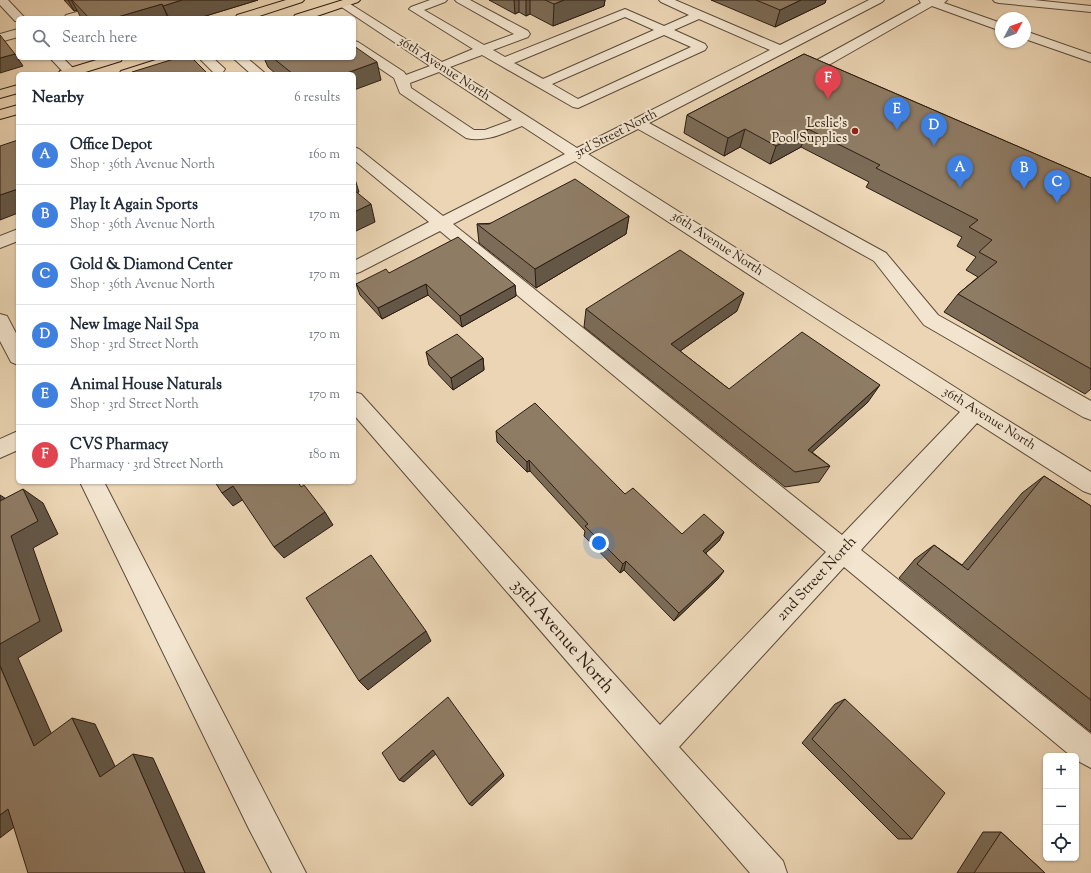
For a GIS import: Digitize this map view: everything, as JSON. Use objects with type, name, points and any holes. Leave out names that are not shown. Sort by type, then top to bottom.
[{"type":"main road","points":[[248,16],[298,0]]},
{"type":"main road","points":[[274,16],[318,0]]},
{"type":"main road","points":[[305,16],[349,2]]},
{"type":"main road","points":[[71,72],[110,60]]},
{"type":"main road","points":[[105,72],[141,60]]},
{"type":"main road","points":[[132,72],[169,60]]},
{"type":"main road","points":[[0,94],[16,90]]},
{"type":"main road","points":[[0,115],[16,110]]},
{"type":"street","points":[[2,0],[17,16]]},
{"type":"street","points":[[77,16],[133,0]]},
{"type":"street","points":[[441,0],[415,9],[483,50],[578,104],[701,47],[663,31],[625,12],[505,62]]},
{"type":"street","points":[[403,81],[524,34],[461,0]]},
{"type":"street","points":[[665,0],[828,66],[932,1],[995,24]]},
{"type":"street","name":"3rd Street North","points":[[356,267],[878,0]]},
{"type":"street","points":[[999,0],[1091,9]]},
{"type":"street","name":"36th Avenue North","points":[[349,2],[439,66],[1091,484]]},
{"type":"street","points":[[844,2],[861,9]]},
{"type":"street","points":[[542,84],[699,15]]},
{"type":"street","points":[[0,38],[16,34]]},
{"type":"street","points":[[1031,37],[1091,58]]},
{"type":"street","points":[[356,45],[399,75],[406,90],[472,135],[487,134],[524,120]]},
{"type":"street","points":[[58,60],[67,72]]},
{"type":"street","points":[[208,60],[218,68]]},
{"type":"street","points":[[242,60],[256,72]]},
{"type":"street","points":[[638,123],[880,257],[931,320],[1091,411]]},
{"type":"street","points":[[356,154],[1091,752]]},
{"type":"street","points":[[0,242],[16,236]]},
{"type":"street","points":[[0,321],[16,353]]},
{"type":"street","name":"35th Avenue North","points":[[356,402],[771,873]]},
{"type":"street","name":"2nd Street North","points":[[659,746],[975,411]]},
{"type":"street","points":[[0,449],[16,441]]},
{"type":"street","points":[[93,484],[260,818],[290,873]]},
{"type":"building","points":[[72,0],[182,0],[121,16],[87,16]]},
{"type":"building","points":[[545,0],[564,0],[554,4]]},
{"type":"building","points":[[756,0],[801,0],[780,10]]},
{"type":"building","points":[[0,35],[15,54],[0,58]]},
{"type":"building","points":[[356,47],[377,62],[350,72],[290,72],[276,60],[356,60]]},
{"type":"building","points":[[804,54],[1091,178],[1091,369],[958,294],[997,262],[979,252],[992,240],[969,227],[978,220],[876,168],[880,165],[808,129],[776,146],[745,129],[728,138],[687,115]]},
{"type":"building","points":[[171,60],[194,60],[206,72],[132,72]]},
{"type":"building","points":[[16,141],[16,190],[0,195],[0,146]]},
{"type":"building","points":[[575,179],[629,216],[535,269],[477,224],[489,224]]},
{"type":"building","points":[[356,192],[371,204],[356,211]]},
{"type":"building","points":[[458,237],[515,285],[460,316],[426,284],[378,308],[356,284],[386,269],[389,273]]},
{"type":"building","points":[[680,250],[744,293],[671,344],[729,389],[802,332],[880,385],[808,450],[830,466],[795,472],[586,309]]},
{"type":"building","points":[[457,334],[483,358],[451,378],[426,352]]},
{"type":"building","points":[[535,403],[625,494],[633,488],[682,534],[704,514],[724,532],[703,551],[724,571],[679,613],[626,561],[623,564],[585,526],[588,524],[529,460],[527,462],[496,431]]},
{"type":"building","points":[[1044,476],[1091,506],[1091,700],[917,564],[934,545],[968,570]]},
{"type":"building","points":[[216,484],[299,484],[301,487],[304,485],[325,512],[274,547],[233,486],[222,493]]},
{"type":"building","points":[[23,489],[38,521],[11,536],[40,621],[0,644],[0,501]]},
{"type":"building","points":[[371,555],[426,631],[359,681],[306,598]]},
{"type":"building","points":[[0,666],[34,746],[72,718],[100,777],[133,754],[185,873],[28,873],[8,809],[0,815]]},
{"type":"building","points":[[448,697],[503,773],[469,804],[433,750],[399,780],[382,753]]},
{"type":"building","points":[[845,699],[945,793],[912,839],[812,739]]},
{"type":"building","points":[[1001,832],[1045,873],[974,873]]},
{"type":"place","name":"CVS Pharmacy","points":[[828,99]]},
{"type":"place","name":"Animal House Naturals","points":[[897,130]]},
{"type":"place","name":"Leslie's Pool Supplies","points":[[855,131]]},
{"type":"place","name":"New Image Nail Spa","points":[[934,146]]},
{"type":"place","name":"Office Depot","points":[[960,188]]},
{"type":"place","name":"Play It Again Sports","points":[[1024,189]]},
{"type":"place","name":"Gold & Diamond Center","points":[[1057,203]]}]
